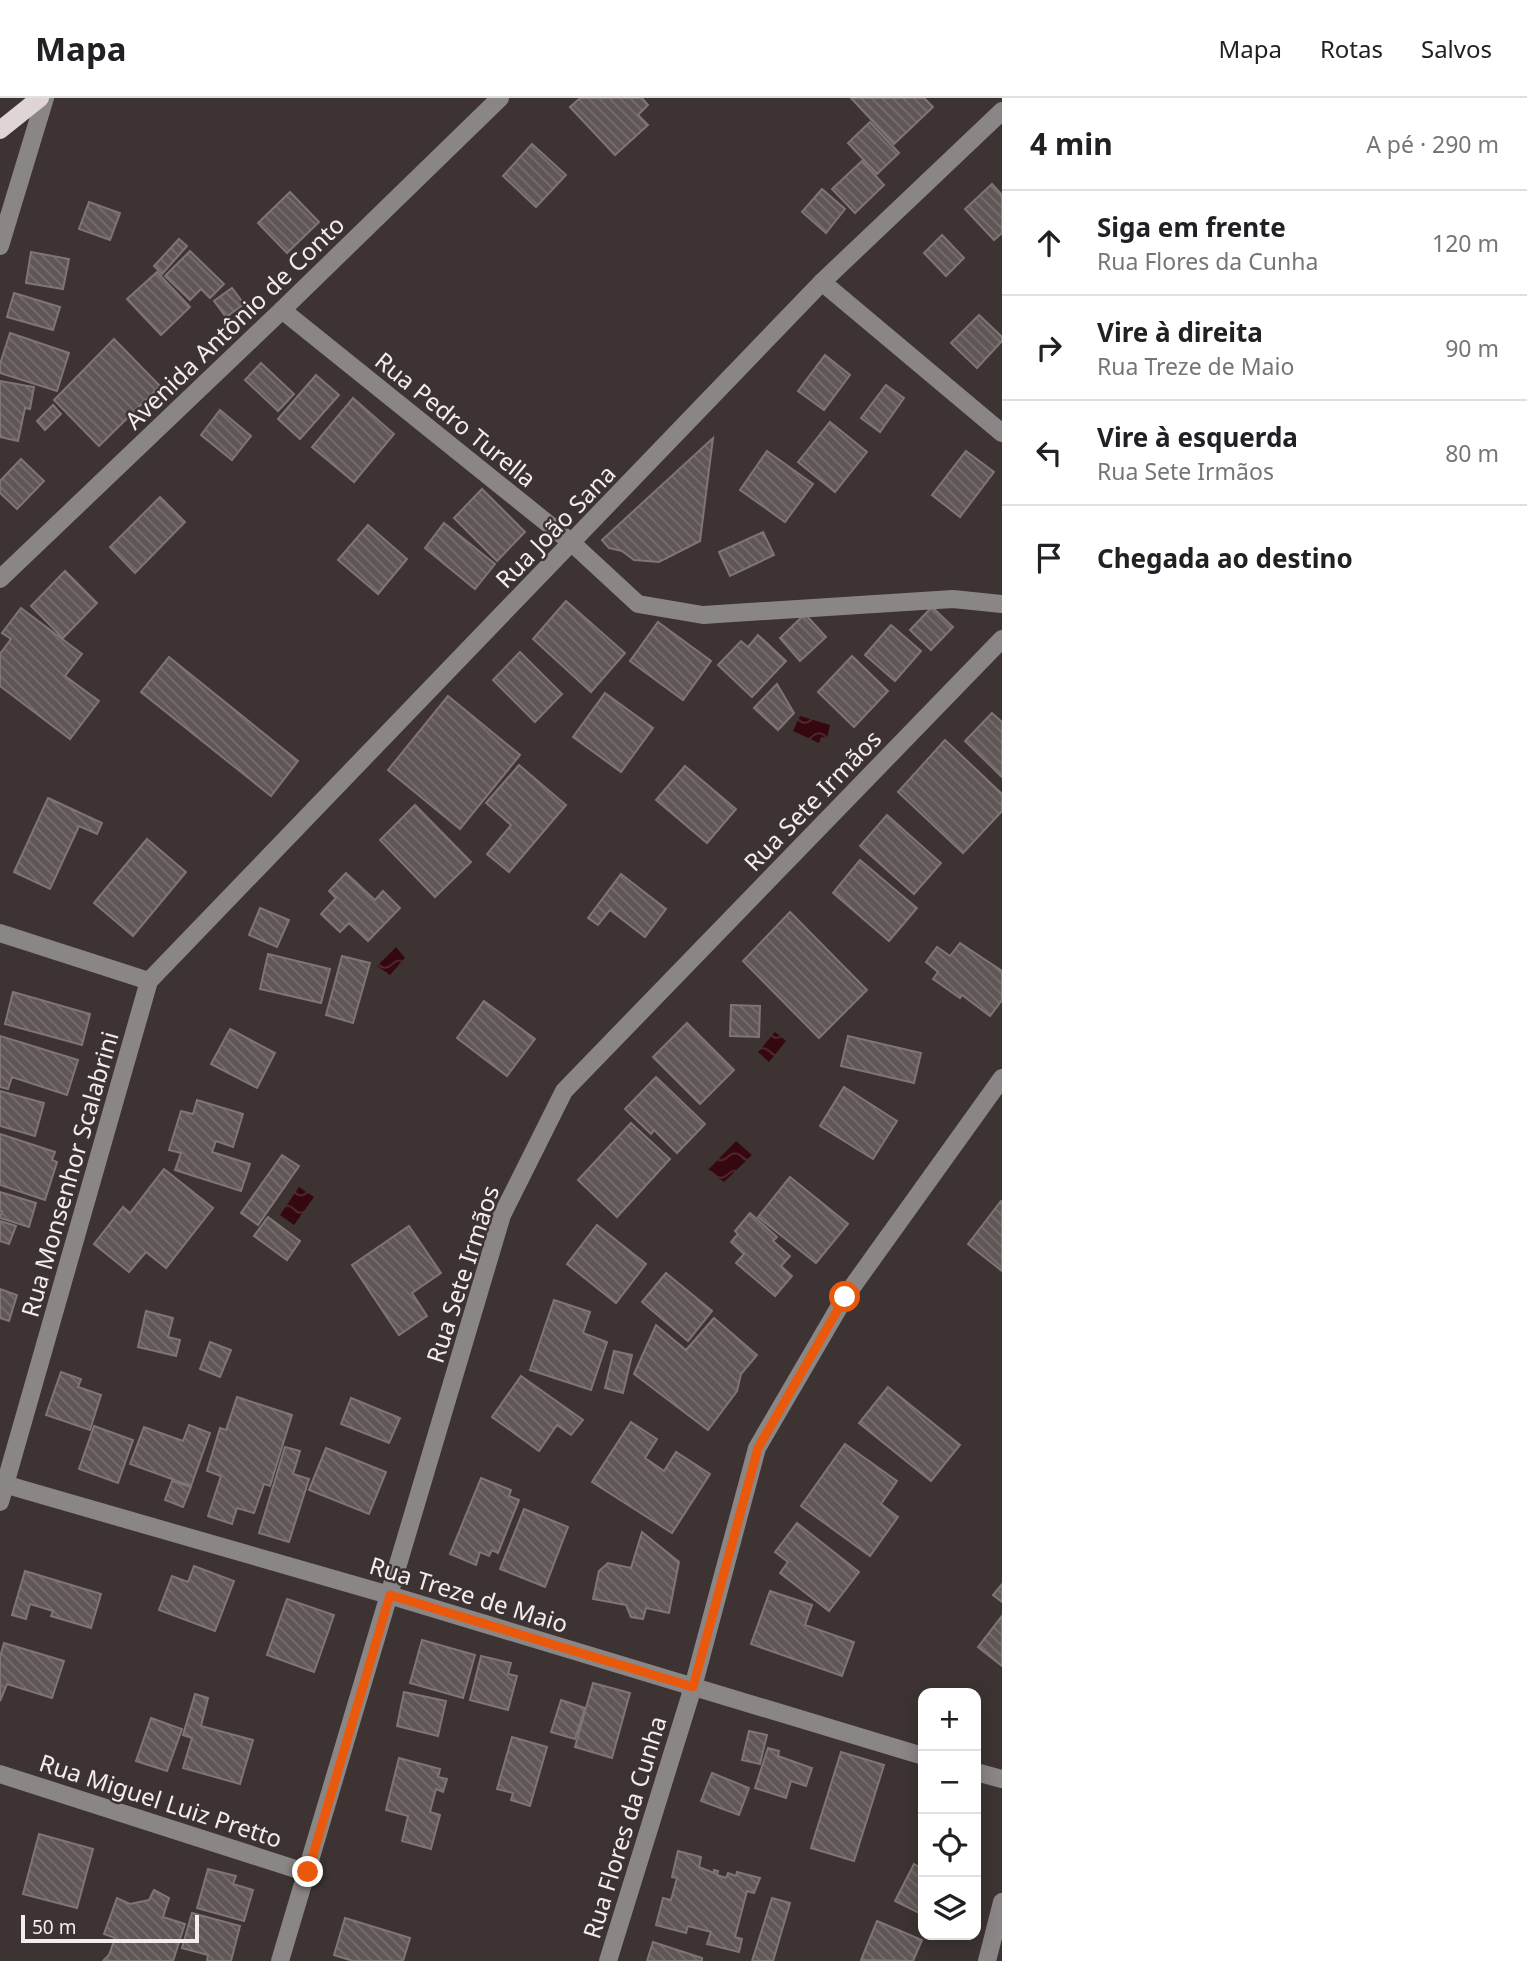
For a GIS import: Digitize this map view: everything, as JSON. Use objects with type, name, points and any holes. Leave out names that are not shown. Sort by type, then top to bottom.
[{"type":"main road","points":[[0,130],[43,98]]},
{"type":"street","points":[[0,246],[43,98]]},
{"type":"street","name":"Avenida Antônio de Conto","points":[[0,579],[500,98]]},
{"type":"street","name":"Rua João Sana","points":[[149,981],[822,282],[1002,111]]},
{"type":"street","points":[[822,282],[1002,433]]},
{"type":"street","name":"Rua Pedro Turella","points":[[282,310],[572,543],[638,604],[703,615],[953,599],[1002,604]]},
{"type":"street","name":"Rua Sete Irmãos","points":[[280,1961],[502,1216],[564,1091],[1002,639]]},
{"type":"street","points":[[0,933],[149,981]]},
{"type":"street","name":"Rua Monsenhor Scalabrini","points":[[2,1490],[149,981]]},
{"type":"street","name":"Rua Flores da Cunha","points":[[608,1961],[693,1687],[758,1448],[845,1297],[1002,1078]]},
{"type":"street","name":"Rua Treze de Maio","points":[[2,1490],[390,1595],[918,1754]]},
{"type":"street","points":[[981,1773],[1002,1779]]},
{"type":"street","name":"Rua Miguel Luiz Pretto","points":[[0,1774],[308,1872]]},
{"type":"street","points":[[987,1961],[1002,1902]]},
{"type":"water","points":[[800,716],[830,725],[827,738],[821,737],[819,743],[793,731]]},
{"type":"water","points":[[396,947],[405,958],[390,975],[377,966]]},
{"type":"water","points":[[775,1032],[786,1041],[769,1062],[758,1052]]},
{"type":"water","points":[[736,1141],[752,1155],[724,1182],[708,1170]]},
{"type":"water","points":[[299,1187],[314,1197],[294,1225],[280,1215]]},
{"type":"building","points":[[580,98],[642,98],[648,105],[638,115],[648,125],[615,155],[570,107]]},
{"type":"building","points":[[851,98],[924,98],[933,107],[894,144]]},
{"type":"building","points":[[870,122],[899,153],[877,174],[848,143]]},
{"type":"building","points":[[532,144],[566,175],[536,207],[503,176]]},
{"type":"building","points":[[862,161],[884,185],[855,213],[832,189]]},
{"type":"building","points":[[992,184],[1002,195],[1002,233],[994,240],[965,209]]},
{"type":"building","points":[[822,189],[845,209],[826,233],[802,212]]},
{"type":"building","points":[[290,192],[319,222],[287,253],[258,223]]},
{"type":"building","points":[[89,202],[120,213],[110,240],[79,229]]},
{"type":"building","points":[[942,235],[964,258],[946,276],[924,253]]},
{"type":"building","points":[[179,239],[187,246],[162,274],[154,266]]},
{"type":"building","points":[[190,251],[224,284],[210,298],[201,289],[190,300],[165,276]]},
{"type":"building","points":[[31,252],[69,259],[63,289],[26,283]]},
{"type":"building","points":[[157,272],[190,307],[161,335],[127,299]]},
{"type":"building","points":[[232,288],[244,304],[226,317],[214,301]]},
{"type":"building","points":[[14,293],[60,307],[53,330],[7,317]]},
{"type":"building","points":[[979,315],[1002,337],[1002,341],[977,368],[951,343]]},
{"type":"building","points":[[10,333],[69,353],[57,391],[0,373],[0,364]]},
{"type":"building","points":[[114,339],[160,386],[99,446],[54,400]]},
{"type":"building","points":[[825,355],[850,375],[824,410],[798,391]]},
{"type":"building","points":[[261,363],[294,394],[278,411],[245,380]]},
{"type":"building","points":[[316,375],[339,395],[300,439],[278,419]]},
{"type":"building","points":[[0,381],[34,387],[30,409],[25,408],[18,441],[0,437]]},
{"type":"building","points":[[886,385],[904,398],[880,432],[861,418]]},
{"type":"building","points":[[353,398],[394,434],[354,482],[312,447]]},
{"type":"building","points":[[53,405],[61,414],[45,430],[37,421]]},
{"type":"building","points":[[220,410],[251,436],[232,460],[201,435]]},
{"type":"building","points":[[830,422],[867,452],[835,492],[798,462]]},
{"type":"building","points":[[713,438],[700,541],[659,562],[634,560],[622,551],[609,548],[602,540]]},
{"type":"building","points":[[767,451],[813,484],[785,522],[740,490]]},
{"type":"building","points":[[966,451],[994,472],[960,517],[932,495]]},
{"type":"building","points":[[21,459],[44,481],[17,509],[0,493],[0,481]]},
{"type":"building","points":[[482,489],[525,532],[497,561],[454,518]]},
{"type":"building","points":[[160,497],[185,522],[135,573],[110,547]]},
{"type":"building","points":[[444,523],[495,564],[475,589],[425,548]]},
{"type":"building","points":[[368,525],[407,559],[378,594],[338,560]]},
{"type":"building","points":[[763,532],[774,555],[730,576],[719,552]]},
{"type":"building","points":[[65,571],[97,603],[63,638],[31,606]]},
{"type":"building","points":[[566,601],[625,653],[591,692],[533,639]]},
{"type":"building","points":[[932,607],[953,627],[931,650],[910,630]]},
{"type":"building","points":[[21,608],[82,654],[65,676],[99,701],[70,739],[0,686],[0,654],[11,639],[2,633]]},
{"type":"building","points":[[805,614],[826,637],[800,661],[780,638]]},
{"type":"building","points":[[658,622],[711,661],[683,700],[630,661]]},
{"type":"building","points":[[891,625],[921,651],[895,681],[865,655]]},
{"type":"building","points":[[758,635],[786,661],[752,697],[718,665],[741,641],[748,647]]},
{"type":"building","points":[[520,652],[562,694],[535,722],[493,680]]},
{"type":"building","points":[[852,656],[888,691],[854,727],[818,692]]},
{"type":"building","points":[[169,657],[298,761],[271,796],[141,692]]},
{"type":"building","points":[[777,684],[794,713],[778,730],[754,708]]},
{"type":"building","points":[[605,693],[653,728],[621,772],[573,737]]},
{"type":"building","points":[[448,696],[520,755],[460,829],[388,770]]},
{"type":"building","points":[[992,713],[1002,722],[1002,777],[965,741]]},
{"type":"building","points":[[945,740],[1002,794],[1002,811],[963,853],[898,792]]},
{"type":"building","points":[[519,765],[566,805],[509,872],[487,854],[511,825],[486,803]]},
{"type":"building","points":[[685,766],[736,809],[707,843],[656,800]]},
{"type":"building","points":[[48,798],[102,823],[97,834],[79,826],[50,889],[14,872]]},
{"type":"building","points":[[415,805],[471,862],[435,897],[380,840]]},
{"type":"building","points":[[887,815],[941,863],[914,894],[860,846]]},
{"type":"building","points":[[147,839],[186,872],[133,936],[94,903]]},
{"type":"building","points":[[860,860],[917,908],[889,941],[833,893]]},
{"type":"building","points":[[346,873],[375,900],[383,891],[400,908],[368,941],[349,923],[340,932],[321,914],[336,898],[329,891]]},
{"type":"building","points":[[621,874],[666,909],[645,937],[610,910],[598,925],[588,918]]},
{"type":"building","points":[[260,908],[289,920],[277,947],[249,935]]},
{"type":"building","points":[[790,912],[867,990],[819,1038],[743,961]]},
{"type":"building","points":[[960,943],[1002,971],[1002,1000],[990,1016],[962,995],[960,998],[933,979],[938,972],[926,962],[937,947],[950,956]]},
{"type":"building","points":[[268,954],[330,969],[321,1003],[260,989]]},
{"type":"building","points":[[342,956],[370,963],[353,1023],[326,1015]]},
{"type":"building","points":[[13,992],[90,1014],[82,1045],[5,1024]]},
{"type":"building","points":[[484,1001],[535,1039],[507,1076],[457,1038]]},
{"type":"building","points":[[731,1005],[760,1006],[759,1037],[730,1036]]},
{"type":"building","points":[[687,1023],[734,1070],[700,1104],[653,1057]]},
{"type":"building","points":[[230,1029],[275,1053],[257,1088],[211,1064]]},
{"type":"building","points":[[0,1036],[78,1060],[67,1095],[12,1077],[8,1089],[0,1087]]},
{"type":"building","points":[[848,1036],[921,1053],[914,1083],[841,1066]]},
{"type":"building","points":[[656,1077],[705,1124],[677,1153],[654,1130],[651,1134],[625,1109]]},
{"type":"building","points":[[844,1087],[897,1121],[873,1159],[820,1126]]},
{"type":"building","points":[[0,1091],[44,1103],[35,1136],[0,1126]]},
{"type":"building","points":[[197,1100],[243,1114],[233,1147],[216,1141],[212,1152],[250,1164],[241,1191],[175,1170],[181,1153],[169,1150],[181,1111],[193,1114]]},
{"type":"building","points":[[631,1123],[670,1159],[617,1217],[578,1180]]},
{"type":"building","points":[[0,1134],[55,1152],[52,1160],[57,1162],[45,1200],[0,1185]]},
{"type":"building","points":[[282,1155],[299,1166],[258,1225],[241,1213]]},
{"type":"building","points":[[164,1169],[213,1208],[166,1268],[146,1252],[129,1272],[94,1244],[123,1207],[130,1213]]},
{"type":"building","points":[[790,1177],[848,1224],[816,1263],[758,1217]]},
{"type":"building","points":[[0,1192],[36,1203],[29,1227],[0,1218]]},
{"type":"building","points":[[1002,1202],[1002,1271],[968,1244]]},
{"type":"building","points":[[750,1213],[777,1237],[773,1241],[790,1256],[781,1266],[792,1276],[775,1296],[736,1263],[744,1254],[731,1242],[738,1234],[735,1231]]},
{"type":"building","points":[[268,1217],[300,1241],[287,1260],[254,1236]]},
{"type":"building","points":[[0,1221],[16,1226],[9,1244],[0,1241]]},
{"type":"building","points":[[597,1225],[646,1264],[616,1303],[567,1264]]},
{"type":"building","points":[[409,1226],[441,1273],[412,1293],[427,1316],[399,1335],[352,1265]]},
{"type":"building","points":[[666,1273],[712,1311],[688,1341],[642,1302]]},
{"type":"building","points":[[0,1289],[17,1295],[9,1321],[0,1318]]},
{"type":"building","points":[[554,1300],[590,1312],[583,1333],[607,1342],[591,1390],[530,1370]]},
{"type":"building","points":[[146,1311],[173,1318],[168,1337],[180,1340],[176,1356],[138,1347]]},
{"type":"building","points":[[714,1318],[757,1355],[741,1374],[737,1391],[708,1430],[634,1374],[656,1325],[686,1350]]},
{"type":"building","points":[[210,1342],[231,1350],[220,1377],[200,1369]]},
{"type":"building","points":[[614,1351],[632,1355],[623,1393],[605,1388]]},
{"type":"building","points":[[61,1372],[81,1379],[78,1387],[101,1395],[90,1430],[46,1415]]},
{"type":"building","points":[[521,1376],[583,1420],[571,1435],[557,1425],[539,1451],[492,1417]]},
{"type":"building","points":[[888,1387],[960,1445],[931,1481],[859,1423]]},
{"type":"building","points":[[237,1397],[292,1415],[270,1486],[264,1484],[254,1513],[237,1508],[232,1524],[208,1516],[221,1476],[207,1471],[220,1428],[226,1430]]},
{"type":"building","points":[[351,1398],[400,1418],[389,1443],[341,1424]]},
{"type":"building","points":[[631,1422],[657,1439],[645,1458],[664,1471],[676,1452],[710,1474],[672,1533],[592,1482]]},
{"type":"building","points":[[189,1425],[210,1433],[191,1486],[130,1464],[144,1427],[183,1441]]},
{"type":"building","points":[[94,1426],[133,1440],[118,1483],[79,1469]]},
{"type":"building","points":[[845,1444],[897,1481],[881,1504],[898,1517],[870,1556],[801,1506]]},
{"type":"building","points":[[285,1447],[300,1451],[293,1474],[309,1479],[289,1542],[259,1533]]},
{"type":"building","points":[[326,1448],[386,1472],[369,1514],[309,1490]]},
{"type":"building","points":[[481,1478],[511,1490],[509,1496],[519,1500],[498,1553],[492,1550],[489,1556],[480,1552],[476,1565],[450,1554]]},
{"type":"building","points":[[172,1481],[191,1487],[183,1507],[165,1500]]},
{"type":"building","points":[[524,1509],[568,1527],[545,1587],[500,1569]]},
{"type":"building","points":[[797,1523],[859,1572],[829,1611],[780,1573],[788,1562],[775,1552]]},
{"type":"building","points":[[642,1532],[679,1562],[669,1613],[646,1608],[643,1619],[631,1617],[626,1605],[593,1599],[599,1571],[608,1563],[631,1568]]},
{"type":"building","points":[[194,1566],[234,1581],[215,1631],[159,1610],[172,1576],[188,1582]]},
{"type":"building","points":[[25,1571],[101,1594],[91,1628],[51,1616],[53,1611],[30,1604],[26,1619],[12,1615]]},
{"type":"building","points":[[1002,1584],[1002,1602],[993,1595]]},
{"type":"building","points":[[770,1591],[812,1605],[805,1625],[854,1642],[842,1676],[751,1644]]},
{"type":"building","points":[[287,1599],[334,1615],[314,1672],[267,1655]]},
{"type":"building","points":[[1002,1616],[1002,1666],[978,1647]]},
{"type":"building","points":[[422,1640],[475,1655],[463,1698],[410,1683]]},
{"type":"building","points":[[4,1643],[64,1661],[52,1698],[7,1684],[0,1701],[0,1657]]},
{"type":"building","points":[[481,1656],[511,1663],[508,1674],[517,1676],[508,1710],[470,1700]]},
{"type":"building","points":[[593,1683],[630,1693],[612,1758],[575,1747]]},
{"type":"building","points":[[404,1692],[446,1701],[438,1736],[397,1726]]},
{"type":"building","points":[[195,1694],[208,1698],[201,1726],[253,1740],[240,1784],[183,1768],[192,1738],[183,1735]]},
{"type":"building","points":[[561,1700],[585,1708],[575,1739],[551,1732]]},
{"type":"building","points":[[151,1718],[182,1729],[167,1771],[136,1761]]},
{"type":"building","points":[[749,1731],[767,1735],[760,1764],[742,1760]]},
{"type":"building","points":[[512,1737],[547,1747],[530,1806],[511,1800],[513,1793],[497,1789]]},
{"type":"building","points":[[768,1748],[779,1751],[778,1756],[812,1768],[806,1786],[791,1781],[786,1798],[755,1788]]},
{"type":"building","points":[[841,1752],[884,1765],[854,1861],[811,1848]]},
{"type":"building","points":[[399,1758],[440,1769],[438,1777],[447,1779],[443,1792],[436,1789],[430,1812],[440,1815],[431,1849],[402,1841],[408,1816],[386,1810]]},
{"type":"building","points":[[712,1773],[749,1788],[739,1815],[701,1801]]},
{"type":"building","points":[[39,1834],[93,1849],[77,1908],[23,1894]]},
{"type":"building","points":[[678,1851],[701,1857],[699,1867],[714,1873],[714,1870],[718,1871],[717,1875],[726,1878],[728,1873],[736,1876],[737,1872],[760,1878],[754,1893],[747,1891],[735,1937],[742,1939],[739,1952],[707,1944],[711,1932],[688,1926],[686,1933],[656,1925],[663,1898],[671,1900],[677,1878],[672,1877]]},
{"type":"building","points":[[914,1864],[918,1866],[918,1912],[895,1901]]},
{"type":"building","points":[[208,1869],[236,1876],[233,1884],[253,1890],[244,1921],[197,1908]]},
{"type":"building","points":[[154,1890],[169,1898],[163,1917],[185,1924],[173,1961],[103,1961],[109,1955],[115,1938],[104,1934],[117,1898],[130,1904],[149,1900]]},
{"type":"building","points":[[772,1898],[790,1903],[773,1961],[752,1961]]},
{"type":"building","points":[[192,1913],[240,1926],[231,1961],[207,1961],[208,1955],[182,1948]]},
{"type":"building","points":[[345,1918],[410,1938],[403,1961],[353,1961],[334,1955]]},
{"type":"building","points":[[877,1921],[922,1940],[913,1961],[861,1960]]},
{"type":"building","points":[[653,1942],[702,1958],[702,1961],[647,1961]]},
{"type":"route","points":[[308,1872],[390,1595],[693,1687],[758,1448],[845,1297]]}]
